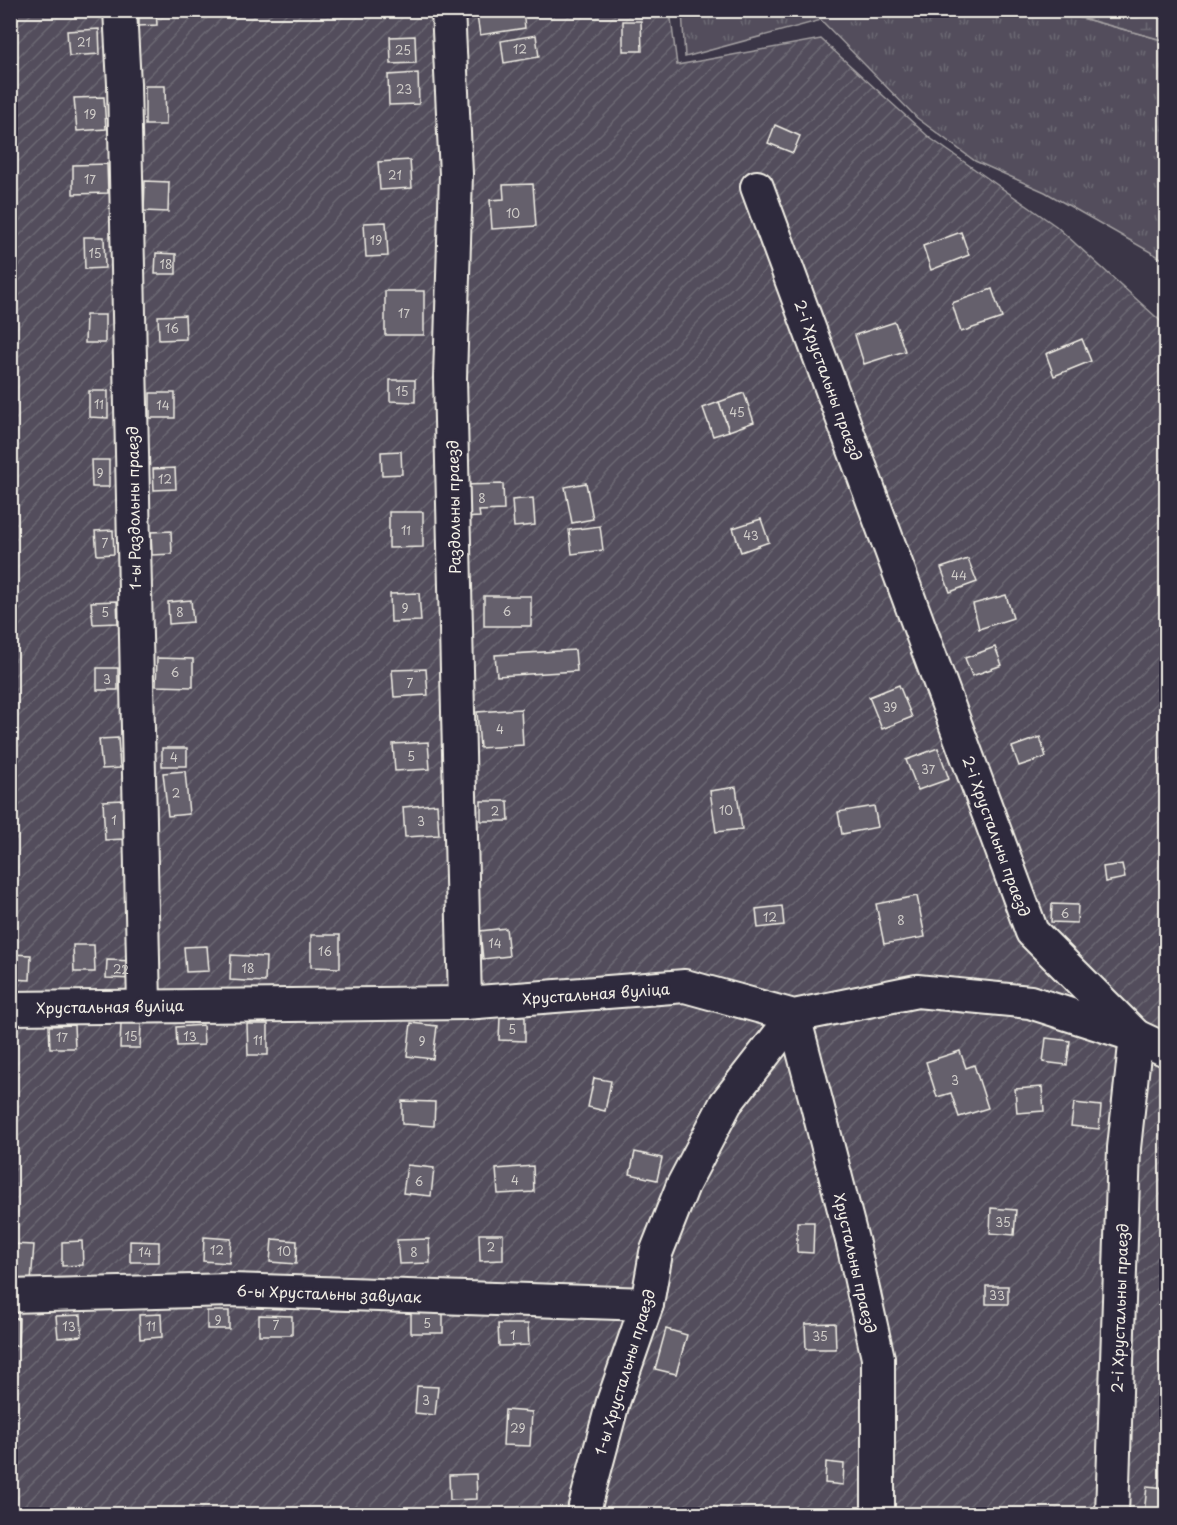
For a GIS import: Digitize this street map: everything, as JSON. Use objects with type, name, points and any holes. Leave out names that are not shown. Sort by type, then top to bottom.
[{"type":"street","name":"1-ы Раздольны праезд","points":[[120,10],[125,119],[144,1005]]},
{"type":"street","name":"Раздольны праезд","points":[[448,10],[456,174],[450,378],[465,1003]]},
{"type":"street","name":"2-і Хрустальны праезд","points":[[757,187],[1032,933],[1136,1036],[1124,1148],[1112,1515]]},
{"type":"street","name":"Хрустальная вуліца","points":[[10,1008],[465,1003],[685,986],[794,1016],[917,991],[1030,1002],[1136,1036],[1167,1050]]},
{"type":"street","name":"1-ы Хрустальны праезд","points":[[583,1515],[613,1402],[647,1304],[656,1253],[682,1185],[726,1103],[794,1016]]},
{"type":"street","name":"Хрустальны праезд","points":[[794,1016],[853,1244],[878,1358],[878,1515]]},
{"type":"street","name":"6-ы Хрустальны завулак","points":[[10,1296],[230,1290],[647,1304]]},
{"type":"green space","points":[[10,11],[670,11],[677,65],[821,39],[930,138],[1056,226],[1166,326],[1166,1514],[11,1514]]},
{"type":"green space","points":[[682,11],[1067,11],[1071,15],[1166,41],[1166,261],[1045,192],[975,161],[917,118],[821,20],[685,57]]},
{"type":"green space","points":[[1067,11],[1166,11],[1166,41],[1071,15]]},
{"type":"building","points":[[139,10],[156,10],[157,25],[139,26]]},
{"type":"building","points":[[476,10],[523,10],[525,28],[480,35]]},
{"type":"building","points":[[623,21],[641,21],[642,51],[623,51]]},
{"type":"building","points":[[99,29],[100,54],[69,56],[67,31]]},
{"type":"building","points":[[536,35],[539,57],[504,63],[501,41]]},
{"type":"building","points":[[415,36],[416,63],[391,64],[390,37]]},
{"type":"building","points":[[418,73],[419,104],[389,105],[388,75]]},
{"type":"building","points":[[145,86],[165,86],[166,125],[145,125]]},
{"type":"building","points":[[104,97],[106,129],[77,131],[74,98]]},
{"type":"building","points":[[775,125],[800,136],[793,153],[768,143]]},
{"type":"building","points":[[410,160],[412,188],[380,190],[378,162]]},
{"type":"building","points":[[107,164],[108,193],[73,194],[73,165]]},
{"type":"building","points":[[145,181],[169,182],[168,212],[144,211]]},
{"type":"building","points":[[533,184],[536,226],[492,229],[490,200],[504,199],[503,185]]},
{"type":"building","points":[[386,222],[388,256],[366,257],[364,223]]},
{"type":"building","points":[[961,232],[969,255],[931,270],[923,246]]},
{"type":"building","points":[[84,237],[104,237],[105,268],[85,269]]},
{"type":"building","points":[[156,253],[176,254],[176,274],[155,274]]},
{"type":"building","points":[[992,289],[1002,318],[961,332],[952,303]]},
{"type":"building","points":[[385,291],[424,291],[424,335],[385,335]]},
{"type":"building","points":[[86,315],[105,315],[105,343],[85,343]]},
{"type":"building","points":[[185,315],[186,339],[159,340],[158,316]]},
{"type":"building","points":[[895,322],[905,351],[864,364],[855,335]]},
{"type":"building","points":[[1082,339],[1091,361],[1054,376],[1046,354]]},
{"type":"building","points":[[390,380],[415,380],[415,402],[390,401]]},
{"type":"building","points":[[89,391],[108,391],[108,418],[89,417]]},
{"type":"building","points":[[150,393],[175,393],[175,418],[150,418]]},
{"type":"building","points":[[744,393],[754,422],[729,431],[719,402]]},
{"type":"building","points":[[719,402],[729,431],[713,436],[703,408]]},
{"type":"building","points":[[401,451],[402,474],[382,475],[381,452]]},
{"type":"building","points":[[91,460],[109,460],[109,487],[92,487]]},
{"type":"building","points":[[175,468],[176,489],[154,490],[153,469]]},
{"type":"building","points":[[586,483],[593,519],[572,523],[565,487]]},
{"type":"building","points":[[503,484],[504,510],[479,511],[480,517],[461,518],[460,485]]},
{"type":"building","points":[[533,498],[535,525],[514,527],[512,500]]},
{"type":"building","points":[[389,512],[423,512],[423,547],[389,548]]},
{"type":"building","points":[[761,519],[769,542],[741,552],[733,528]]},
{"type":"building","points":[[600,526],[603,550],[572,554],[569,530]]},
{"type":"building","points":[[113,530],[114,554],[97,555],[95,531]]},
{"type":"building","points":[[171,531],[172,554],[152,555],[151,532]]},
{"type":"building","points":[[968,559],[977,582],[950,592],[941,568]]},
{"type":"building","points":[[419,593],[421,621],[391,622],[390,594]]},
{"type":"building","points":[[1006,595],[1013,618],[979,629],[973,604]]},
{"type":"building","points":[[484,596],[531,596],[531,626],[484,626]]},
{"type":"building","points":[[191,600],[193,622],[169,624],[168,602]]},
{"type":"building","points":[[117,601],[118,623],[93,624],[91,602]]},
{"type":"building","points":[[995,647],[1002,665],[972,676],[965,658]]},
{"type":"building","points":[[575,650],[577,671],[497,676],[495,655]]},
{"type":"building","points":[[157,658],[193,659],[193,687],[156,686]]},
{"type":"building","points":[[97,668],[118,668],[118,690],[97,690]]},
{"type":"building","points":[[426,669],[428,695],[394,697],[392,670]]},
{"type":"building","points":[[899,685],[912,717],[882,729],[869,697]]},
{"type":"building","points":[[521,709],[523,745],[480,748],[477,712]]},
{"type":"building","points":[[1040,737],[1046,757],[1019,766],[1012,747]]},
{"type":"building","points":[[118,738],[120,768],[102,769],[99,739]]},
{"type":"building","points":[[428,742],[430,769],[395,771],[393,744]]},
{"type":"building","points":[[162,748],[187,748],[187,766],[162,766]]},
{"type":"building","points":[[938,748],[949,779],[918,790],[906,760]]},
{"type":"building","points":[[185,771],[189,814],[168,816],[163,773]]},
{"type":"building","points":[[736,787],[742,829],[716,832],[710,791]]},
{"type":"building","points":[[123,800],[125,839],[105,840],[103,801]]},
{"type":"building","points":[[481,801],[508,801],[509,821],[481,821]]},
{"type":"building","points":[[437,804],[439,835],[405,837],[403,807]]},
{"type":"building","points":[[874,806],[878,827],[842,834],[838,812]]},
{"type":"building","points":[[1122,864],[1125,878],[1105,882],[1103,867]]},
{"type":"building","points":[[917,896],[925,937],[884,944],[876,904]]},
{"type":"building","points":[[1052,904],[1078,905],[1077,923],[1051,922]]},
{"type":"building","points":[[782,906],[784,925],[758,928],[756,909]]},
{"type":"building","points":[[506,928],[509,956],[483,959],[480,931]]},
{"type":"building","points":[[311,935],[340,935],[340,968],[311,967]]},
{"type":"building","points":[[73,945],[94,945],[95,972],[74,972]]},
{"type":"building","points":[[207,946],[209,971],[186,972],[184,947]]},
{"type":"building","points":[[10,954],[31,955],[30,980],[10,979]]},
{"type":"building","points":[[231,955],[266,957],[265,982],[230,980]]},
{"type":"building","points":[[107,960],[136,961],[136,979],[106,978]]},
{"type":"building","points":[[500,1017],[525,1017],[525,1041],[499,1040]]},
{"type":"building","points":[[121,1023],[141,1024],[140,1048],[120,1048]]},
{"type":"building","points":[[411,1023],[437,1026],[433,1059],[407,1056]]},
{"type":"building","points":[[247,1024],[268,1024],[268,1055],[248,1055]]},
{"type":"building","points":[[74,1025],[75,1048],[50,1048],[49,1026]]},
{"type":"building","points":[[203,1025],[204,1045],[177,1046],[176,1027]]},
{"type":"building","points":[[1046,1038],[1070,1041],[1067,1065],[1043,1062]]},
{"type":"building","points":[[960,1051],[966,1068],[974,1065],[988,1108],[959,1117],[951,1093],[937,1097],[926,1062]]},
{"type":"building","points":[[594,1078],[611,1081],[605,1111],[588,1107]]},
{"type":"building","points":[[1042,1087],[1044,1111],[1017,1113],[1015,1089]]},
{"type":"building","points":[[402,1101],[435,1102],[434,1126],[402,1124]]},
{"type":"building","points":[[1074,1103],[1101,1106],[1099,1129],[1071,1126]]},
{"type":"building","points":[[635,1152],[662,1158],[657,1180],[630,1174]]},
{"type":"building","points":[[407,1165],[434,1168],[431,1196],[403,1193]]},
{"type":"building","points":[[533,1166],[534,1192],[498,1194],[496,1169]]},
{"type":"building","points":[[991,1208],[1016,1210],[1014,1235],[990,1233]]},
{"type":"building","points":[[797,1222],[814,1222],[813,1253],[797,1252]]},
{"type":"building","points":[[479,1234],[503,1234],[503,1260],[480,1261]]},
{"type":"building","points":[[204,1237],[231,1239],[229,1263],[203,1261]]},
{"type":"building","points":[[272,1239],[297,1241],[296,1264],[270,1262]]},
{"type":"building","points":[[429,1239],[430,1263],[399,1264],[397,1240]]},
{"type":"building","points":[[82,1241],[83,1265],[62,1266],[62,1242]]},
{"type":"building","points":[[130,1241],[159,1242],[159,1262],[130,1262]]},
{"type":"building","points":[[10,1244],[34,1245],[31,1282],[10,1280]]},
{"type":"building","points":[[986,1286],[1008,1286],[1008,1304],[986,1304]]},
{"type":"building","points":[[207,1311],[229,1311],[229,1329],[207,1329]]},
{"type":"building","points":[[411,1313],[443,1313],[443,1333],[411,1333]]},
{"type":"building","points":[[161,1314],[162,1337],[140,1339],[139,1315]]},
{"type":"building","points":[[81,1315],[82,1336],[58,1338],[56,1316]]},
{"type":"building","points":[[259,1315],[292,1316],[292,1335],[259,1335]]},
{"type":"building","points":[[10,1318],[19,1318],[18,1346],[10,1346]]},
{"type":"building","points":[[835,1323],[836,1349],[806,1349],[805,1324]]},
{"type":"building","points":[[498,1324],[528,1324],[529,1345],[499,1346]]},
{"type":"building","points":[[666,1329],[687,1335],[676,1374],[655,1369]]},
{"type":"building","points":[[417,1386],[438,1387],[435,1415],[415,1413]]},
{"type":"building","points":[[505,1410],[532,1412],[530,1446],[503,1445]]},
{"type":"building","points":[[826,1462],[844,1464],[843,1485],[825,1483]]},
{"type":"building","points":[[476,1474],[477,1499],[450,1500],[449,1475]]},
{"type":"building","points":[[1147,1486],[1166,1488],[1166,1514],[1144,1514]]}]
